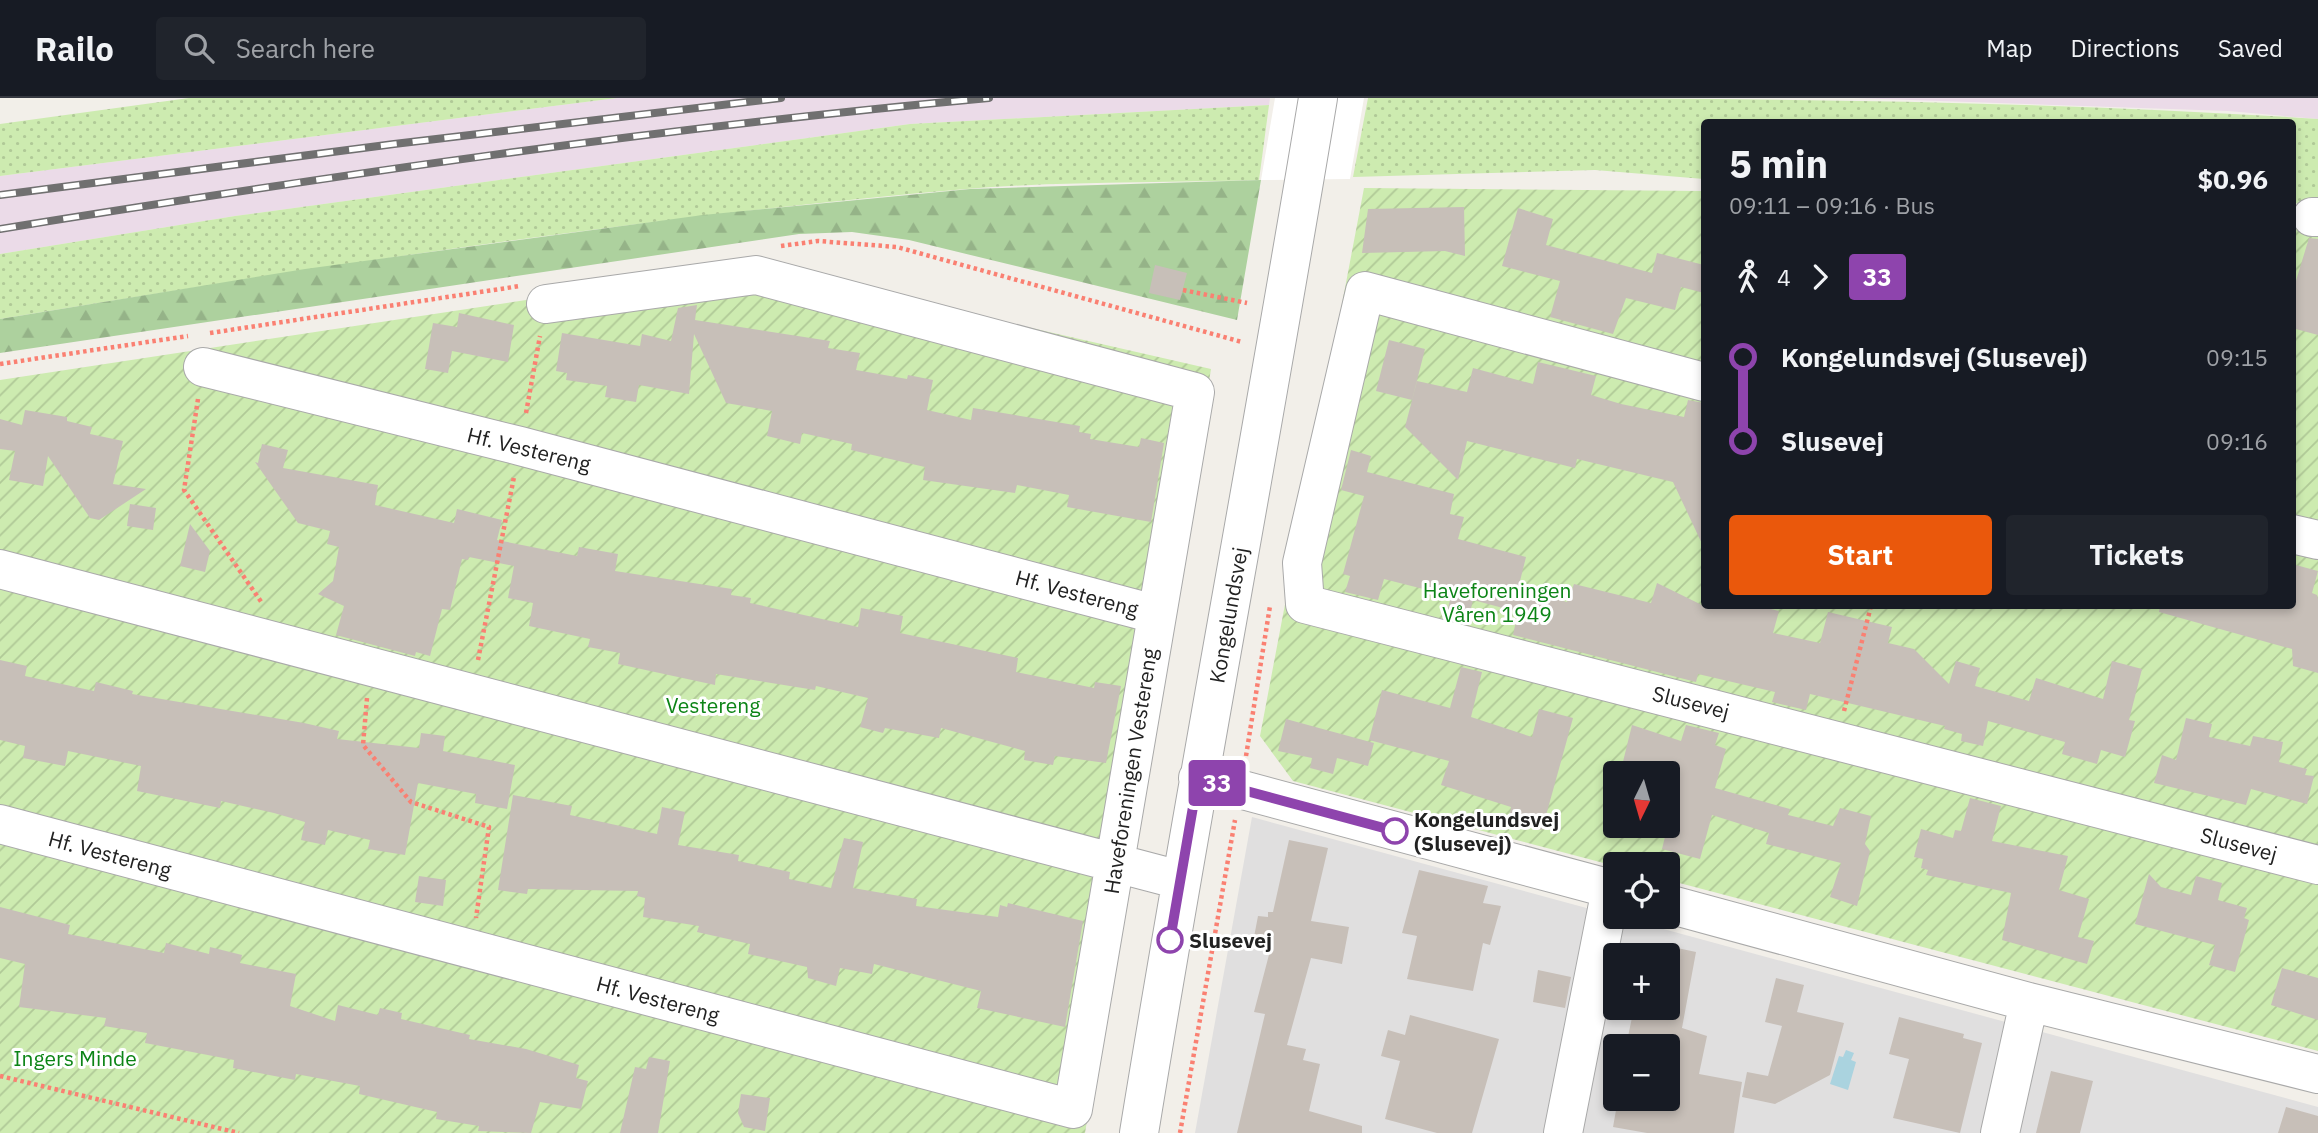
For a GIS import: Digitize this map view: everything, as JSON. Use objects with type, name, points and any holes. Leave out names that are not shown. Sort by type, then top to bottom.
[{"type":"street","name":"Kongelundsvej","points":[[1139,1133],[1198,778],[1277,351],[1318,98]]},
{"type":"street","name":"Haveforeningen Vestereng","points":[[546,304],[756,275],[1195,392],[1155,614],[1116,865],[1073,1109]]},
{"type":"street","name":"Slusevej","points":[[1701,381],[1365,292],[1303,563],[1305,604],[2318,865]]},
{"type":"street","name":"Hf. Vestereng","points":[[203,367],[520,446],[1155,614]]},
{"type":"street","points":[[2296,535],[2318,540]]},
{"type":"street","points":[[0,569],[290,644],[471,696],[1180,880]]},
{"type":"street","points":[[1198,778],[1603,886]]},
{"type":"street","name":"Hf. Vestereng","points":[[0,824],[1073,1109]]},
{"type":"street","points":[[1680,907],[2029,1002],[2318,1074]]},
{"type":"street","points":[[1563,1133],[1605,929]]},
{"type":"street","points":[[2000,1133],[2029,1002]]},
{"type":"path","points":[[1182,290],[1247,303]]},
{"type":"path","points":[[471,696],[546,304]]},
{"type":"path","points":[[203,367],[184,490],[290,644]]},
{"type":"path","points":[[1837,739],[1870,609]]},
{"type":"path","points":[[369,667],[363,745],[411,802],[489,827],[471,950]]},
{"type":"path","points":[[0,1076],[239,1133]]},
{"type":"shaded area","points":[[617,98],[1270,98],[1269,105],[910,124],[235,216],[0,254],[0,176]]},
{"type":"shaded area","points":[[1854,98],[2318,98],[2318,119],[2228,111]]},
{"type":"shaded area","points":[[1252,817],[1603,912],[1603,929],[1664,929],[2318,1107],[2318,1133],[1195,1133]]},
{"type":"green space","points":[[189,98],[617,98],[0,176],[0,124]]},
{"type":"green space","points":[[1368,98],[1962,103],[2318,119],[2318,206],[2296,203],[2296,119],[1701,119],[1701,179],[1595,170],[1353,177]]},
{"type":"green space","points":[[1269,105],[1259,180],[1002,186],[845,200],[603,228],[361,262],[0,319],[0,254],[235,216],[910,124]]},
{"type":"green space","points":[[1261,180],[1237,320],[909,240],[852,232],[799,234],[0,353],[0,319],[305,269],[703,215],[970,189]]},
{"type":"green space","name":"Haveforeningen Våren 1949","points":[[1364,188],[1701,191],[1701,609],[2296,609],[2296,210],[2318,212],[2318,1051],[1680,883],[1680,852],[1603,852],[1603,863],[1293,781],[1260,736]]},
{"type":"green space","name":"Vestereng","points":[[756,265],[1211,369],[1085,1133],[0,1133],[0,380]]},
{"type":"water","points":[[1846,1050],[1854,1053],[1851,1060],[1856,1062],[1848,1090],[1830,1084],[1839,1056],[1843,1057]]},
{"type":"pier","points":[[1275,98],[1364,98],[1350,179],[1261,180]]},
{"type":"building","points":[[1464,207],[1465,256],[1445,251],[1362,253],[1368,209]]},
{"type":"building","points":[[1518,208],[1553,219],[1546,245],[1652,273],[1657,253],[1701,264],[1701,292],[1681,287],[1675,310],[1626,298],[1613,334],[1550,317],[1560,281],[1502,266]]},
{"type":"building","points":[[2309,238],[2318,239],[2318,335],[2296,329],[2296,281]]},
{"type":"building","points":[[1155,265],[1187,273],[1180,300],[1149,293]]},
{"type":"building","points":[[697,305],[695,320],[830,341],[828,348],[860,353],[856,370],[907,379],[908,375],[933,380],[927,410],[971,420],[973,408],[1080,426],[1079,432],[1091,434],[1090,439],[1139,447],[1141,438],[1164,443],[1151,522],[1067,507],[1069,495],[1017,485],[1015,493],[923,480],[925,467],[851,450],[852,444],[802,433],[800,444],[767,436],[772,411],[726,403],[694,334],[689,394],[639,385],[636,402],[605,397],[607,386],[566,380],[567,373],[556,371],[562,333],[640,346],[642,334],[671,341],[678,308]]},
{"type":"building","points":[[459,313],[514,325],[508,362],[452,351],[448,373],[425,369],[433,323],[457,327]]},
{"type":"building","points":[[1389,340],[1425,349],[1412,400],[1376,391]]},
{"type":"building","points":[[1538,362],[1596,376],[1591,395],[1621,404],[1684,417],[1688,400],[1701,402],[1701,542],[1673,482],[1577,459],[1575,468],[1467,441],[1458,480],[1405,427],[1417,381],[1467,392],[1473,368],[1533,384]]},
{"type":"building","points":[[25,410],[67,417],[67,421],[92,427],[90,434],[123,441],[113,484],[146,489],[99,520],[90,518],[48,456],[43,486],[9,480],[15,451],[0,449],[0,419],[22,425]]},
{"type":"building","points":[[262,444],[288,450],[283,468],[378,485],[375,505],[454,523],[457,509],[502,520],[497,540],[577,556],[579,547],[618,554],[615,571],[732,589],[731,595],[751,598],[750,603],[858,627],[861,608],[903,616],[900,633],[1018,658],[1016,672],[1094,688],[1095,682],[1121,686],[1106,763],[1055,756],[1053,765],[1024,760],[1025,751],[941,728],[939,738],[885,728],[883,733],[860,727],[868,698],[816,686],[815,690],[716,674],[715,685],[618,664],[620,653],[588,647],[590,639],[529,626],[533,603],[508,598],[514,566],[469,557],[468,560],[462,559],[450,610],[442,609],[430,656],[416,652],[415,656],[336,635],[344,606],[318,594],[333,581],[339,547],[327,544],[330,531],[298,523],[255,462],[258,463]]},
{"type":"building","points":[[1351,450],[1371,456],[1367,472],[1454,494],[1450,514],[1464,517],[1458,539],[1526,557],[1518,589],[1567,602],[1574,584],[1651,603],[1657,583],[1701,605],[1701,609],[1779,611],[1773,633],[1820,643],[1828,612],[1892,627],[1888,643],[1914,649],[1949,684],[1956,661],[1980,668],[1975,686],[2029,701],[2036,678],[2103,699],[2112,661],[2142,669],[2129,720],[2135,721],[2125,757],[2101,750],[2097,764],[2062,754],[2065,742],[1988,721],[1983,746],[1961,741],[1962,734],[1944,729],[1945,726],[1810,694],[1806,710],[1772,702],[1775,692],[1698,674],[1696,682],[1513,635],[1518,612],[1473,600],[1468,621],[1446,616],[1451,596],[1384,579],[1378,600],[1345,592],[1350,576],[1343,574],[1364,496],[1341,490]]},
{"type":"building","points":[[130,504],[156,508],[153,530],[127,526]]},
{"type":"building","points":[[190,524],[210,551],[205,572],[180,566]]},
{"type":"building","points":[[2296,565],[2318,571],[2312,593],[2317,595],[2318,599],[2318,673],[2293,666],[2292,649],[2159,612],[2160,609],[2296,609]]},
{"type":"building","points":[[0,660],[27,666],[25,676],[94,691],[96,682],[133,691],[132,694],[304,723],[339,731],[337,739],[419,748],[421,733],[445,736],[443,751],[515,765],[507,809],[475,803],[476,794],[418,783],[405,855],[368,849],[370,840],[328,830],[325,845],[301,840],[305,822],[221,801],[220,808],[137,791],[141,766],[68,751],[65,766],[23,758],[25,746],[0,740]]},
{"type":"building","points":[[1461,667],[1482,672],[1471,717],[1532,737],[1539,709],[1573,718],[1542,830],[1508,823],[1511,807],[1441,785],[1449,761],[1369,740],[1382,690],[1450,708]]},
{"type":"building","points":[[2186,718],[2212,724],[2209,737],[2250,746],[2253,736],[2283,742],[2279,762],[2307,769],[2305,775],[2314,776],[2307,804],[2251,789],[2246,805],[2154,783],[2162,755],[2176,760]]},
{"type":"building","points":[[1286,719],[1374,743],[1368,766],[1337,758],[1333,774],[1310,768],[1312,758],[1278,751]]},
{"type":"building","points":[[1632,725],[1681,741],[1686,725],[1719,733],[1715,745],[1726,749],[1715,788],[1790,809],[1788,815],[1833,826],[1840,808],[1871,816],[1865,844],[1870,851],[1857,906],[1830,897],[1841,863],[1766,844],[1769,833],[1712,815],[1700,859],[1662,849],[1665,838],[1680,838],[1680,761],[1623,761]]},
{"type":"building","points":[[513,795],[572,806],[570,815],[657,834],[662,807],[685,812],[678,845],[739,855],[738,861],[790,872],[789,879],[831,888],[844,838],[863,842],[853,888],[917,899],[916,906],[998,917],[1000,905],[1007,907],[1008,903],[1083,921],[1065,1027],[977,1008],[981,991],[874,964],[872,974],[840,968],[836,986],[808,978],[807,967],[748,954],[750,944],[697,932],[699,926],[643,917],[645,898],[637,896],[638,891],[528,889],[527,894],[498,890]]},
{"type":"building","points":[[1970,798],[2001,806],[1992,841],[2068,856],[2059,890],[2089,899],[2078,937],[2094,941],[2087,964],[2002,940],[2011,893],[1926,875],[1928,870],[1921,868],[1923,859],[1914,857],[1921,829],[1953,838],[1955,830],[1961,831]]},
{"type":"building","points":[[1289,840],[1328,848],[1311,921],[1349,927],[1342,964],[1311,958],[1287,1045],[1306,1049],[1303,1060],[1320,1064],[1309,1111],[1362,1126],[1362,1133],[1237,1133],[1265,1014],[1254,1012],[1271,947],[1262,945],[1263,939],[1254,937],[1258,916],[1268,917],[1268,912],[1273,912]]},
{"type":"building","points":[[1419,870],[1488,886],[1483,903],[1501,906],[1490,945],[1483,943],[1473,991],[1407,979],[1417,936],[1402,933]]},
{"type":"building","points":[[2149,874],[2161,887],[2191,895],[2196,876],[2222,883],[2218,900],[2247,908],[2244,918],[2249,920],[2235,972],[2209,965],[2215,945],[2135,924]]},
{"type":"building","points":[[419,876],[446,880],[443,906],[415,902]]},
{"type":"building","points":[[0,907],[70,925],[68,934],[164,953],[166,943],[209,954],[210,947],[242,955],[240,963],[296,974],[290,1006],[335,1021],[338,1005],[378,1015],[380,1008],[402,1013],[401,1019],[470,1035],[469,1039],[526,1049],[579,1065],[576,1078],[588,1081],[581,1109],[540,1102],[531,1133],[478,1131],[479,1126],[436,1119],[437,1112],[359,1094],[360,1086],[296,1074],[295,1080],[233,1068],[234,1060],[145,1043],[147,1033],[104,1026],[106,1018],[19,1007],[25,964],[0,958]]},
{"type":"building","points":[[1680,949],[1696,952],[1682,1028],[1707,1036],[1699,1074],[1742,1082],[1734,1133],[1647,1133],[1613,1127],[1616,1111],[1680,1111],[1680,1034],[1629,1034],[1631,1020],[1680,1020]]},
{"type":"building","points":[[2282,968],[2318,978],[2318,1020],[2271,1005]]},
{"type":"building","points":[[1538,970],[1571,977],[1565,1008],[1533,1002]]},
{"type":"building","points":[[1776,978],[1804,985],[1797,1012],[1844,1023],[1830,1075],[1775,1104],[1742,1097],[1747,1072],[1768,1076],[1782,1026],[1765,1022]]},
{"type":"building","points":[[1410,1015],[1499,1039],[1472,1133],[1437,1133],[1385,1119],[1400,1061],[1381,1056],[1388,1030],[1405,1035]]},
{"type":"building","points":[[1899,1017],[1964,1034],[1963,1038],[1982,1043],[1960,1133],[1893,1118],[1909,1059],[1889,1054]]},
{"type":"building","points":[[649,1057],[670,1061],[658,1133],[620,1133],[635,1067],[646,1069]]},
{"type":"building","points":[[2051,1071],[2093,1081],[2080,1133],[2036,1133]]},
{"type":"building","points":[[741,1094],[770,1098],[765,1131],[744,1127],[738,1113]]},
{"type":"building","points":[[2286,1107],[2318,1116],[2318,1133],[2278,1133]]},
{"type":"railway","points":[[0,195],[781,98]]},
{"type":"railway","points":[[0,229],[493,155],[741,124],[989,98]]},
{"type":"bus line","name":"33","points":[[1170,940],[1198,778],[1395,831]]},
{"type":"place","name":"Kongelundsvej (Slusevej)","points":[[1395,831]]},
{"type":"place","name":"Slusevej","points":[[1170,940]]},
{"type":"park label","name":"Ingers Minde","points":[[75,1058]]}]
